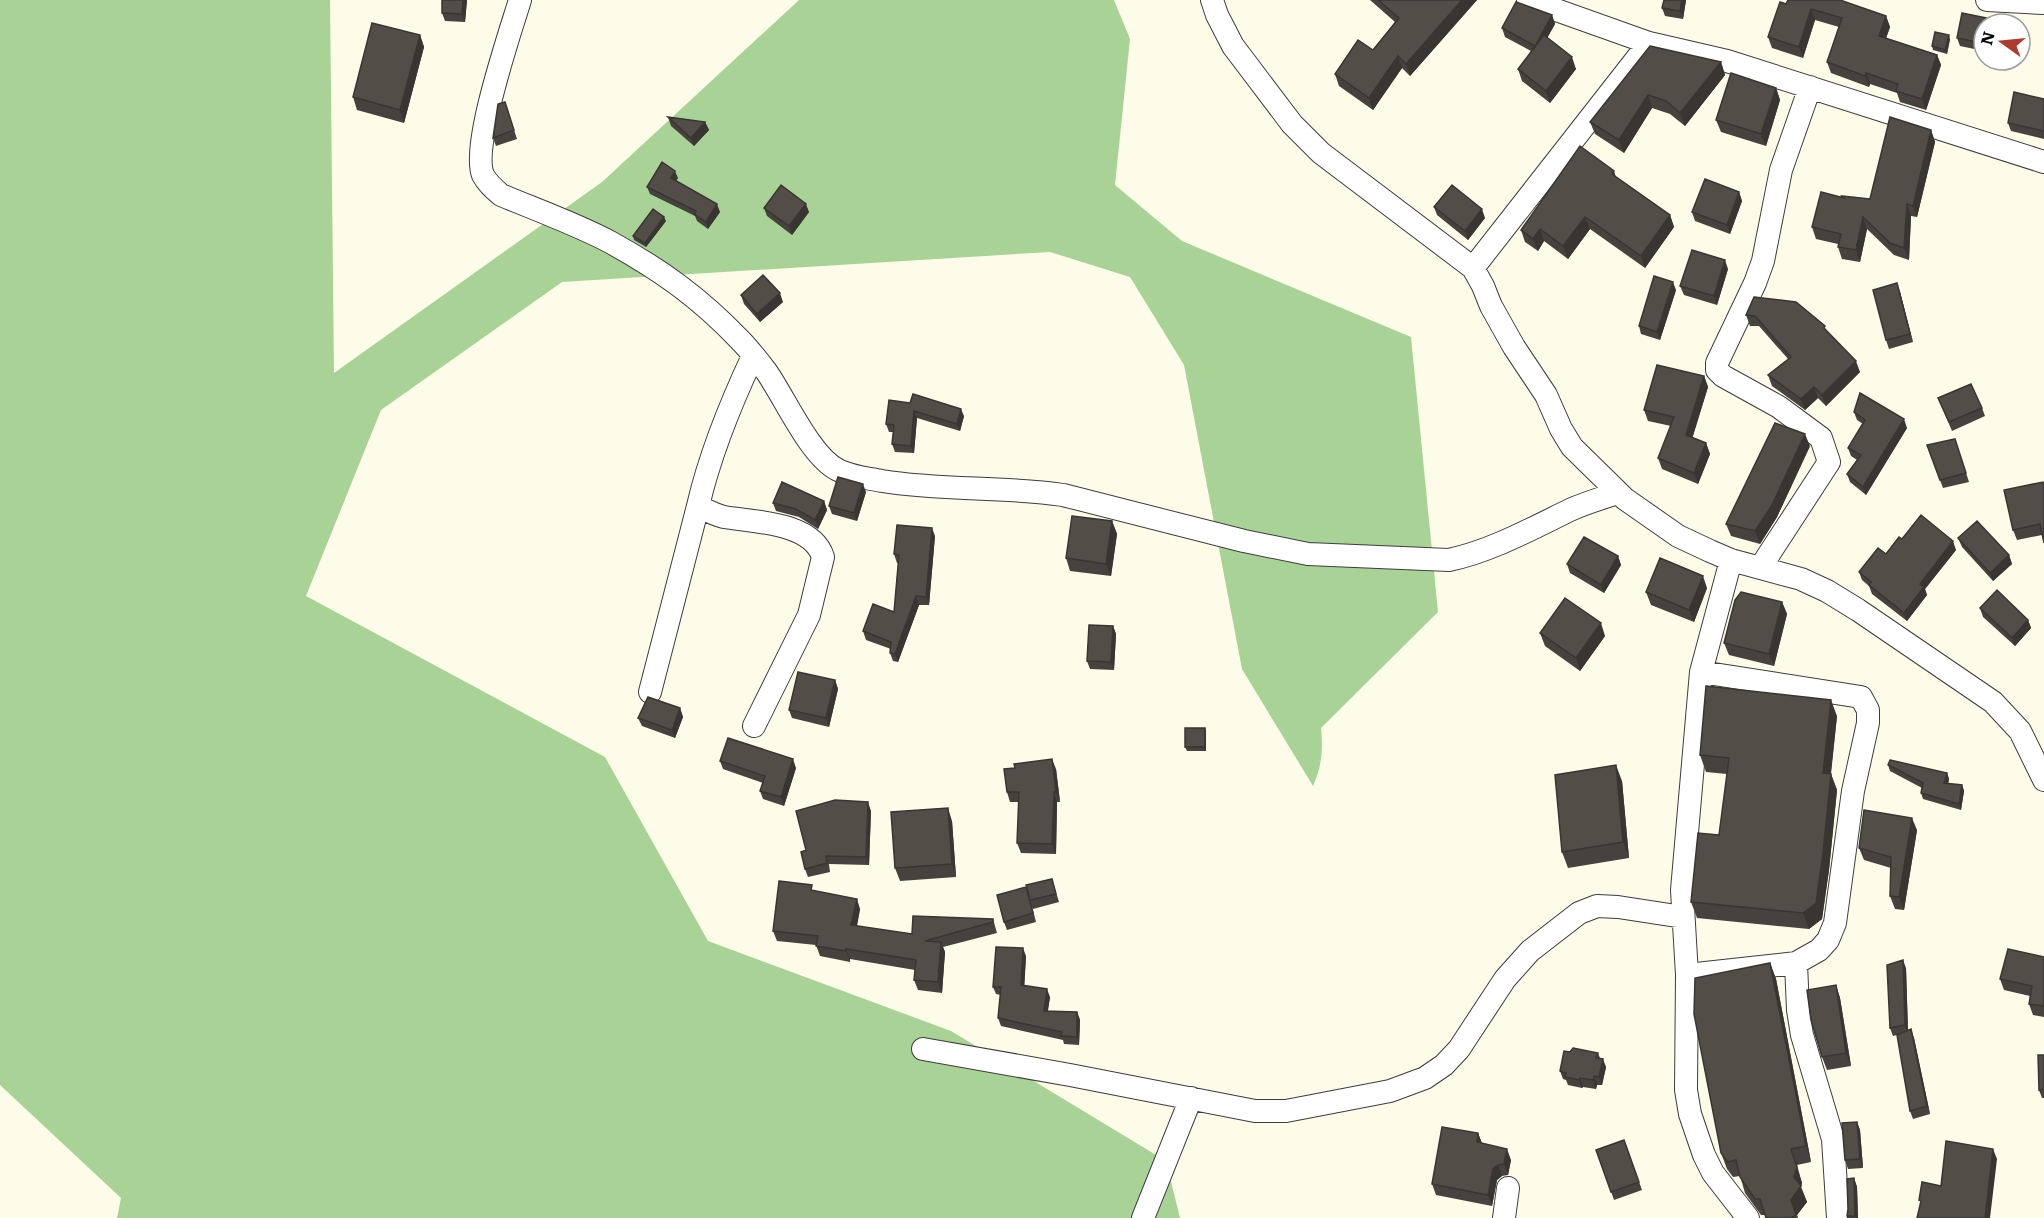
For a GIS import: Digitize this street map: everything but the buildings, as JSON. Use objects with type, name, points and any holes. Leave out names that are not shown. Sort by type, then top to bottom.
[{"type":"street","points":[[520,0],[486,118],[480,160],[482,173],[487,183],[501,195],[609,241],[669,277],[703,303],[743,342],[765,370],[818,454],[835,468],[849,475],[907,485],[1035,491],[1064,495],[1244,541],[1308,554],[1449,560],[1466,556],[1542,525],[1572,509],[1618,493]]},
{"type":"street","points":[[1212,0],[1233,46],[1292,124],[1321,153],[1473,268],[1484,286],[1491,306],[1514,347],[1546,395],[1572,447],[1618,493],[1641,512],[1678,536],[1731,560],[1801,579],[1827,591],[1982,693],[2006,714],[2019,731],[2044,780]]},
{"type":"street","points":[[1528,0],[1649,43],[1727,61],[2044,162]]},
{"type":"street","points":[[1987,0],[2044,3]]},
{"type":"street","points":[[1473,268],[1649,43]]},
{"type":"street","points":[[1760,568],[1829,462],[1821,438],[1779,407],[1723,376],[1717,370],[1717,363],[1763,261],[1781,170],[1810,87]]},
{"type":"street","points":[[650,692],[709,464],[731,404],[753,356]]},
{"type":"street","points":[[698,506],[721,516],[794,529],[820,548],[823,557],[809,615],[753,726]]},
{"type":"street","points":[[1731,560],[1701,672],[1683,890],[1687,975],[1686,1090],[1690,1114],[1704,1155],[1713,1173],[1748,1218]]},
{"type":"street","points":[[1687,975],[1796,963],[1820,950],[1828,940],[1835,924],[1853,791],[1868,723],[1868,710],[1861,697],[1701,672]]},
{"type":"street","points":[[923,1049],[1255,1111],[1286,1111],[1390,1091],[1425,1078],[1444,1065],[1460,1049],[1505,980],[1530,951],[1579,913],[1597,906],[1683,917]]},
{"type":"street","points":[[1796,963],[1798,1010],[1802,1035],[1833,1139],[1838,1218]]},
{"type":"street","points":[[1143,1218],[1191,1098]]},
{"type":"street","points":[[1504,1218],[1508,1188]]},
{"type":"green space","points":[[0,0],[330,0],[334,373],[602,182],[799,0],[1114,0],[1130,39],[1115,185],[1182,241],[1411,337],[1438,612],[1321,728],[1321,758],[1313,786],[1242,669],[1184,365],[1130,277],[1050,252],[562,282],[381,410],[306,596],[605,757],[708,941],[951,1031],[1166,1161],[1180,1218],[117,1218],[121,1198],[0,1085]]}]
